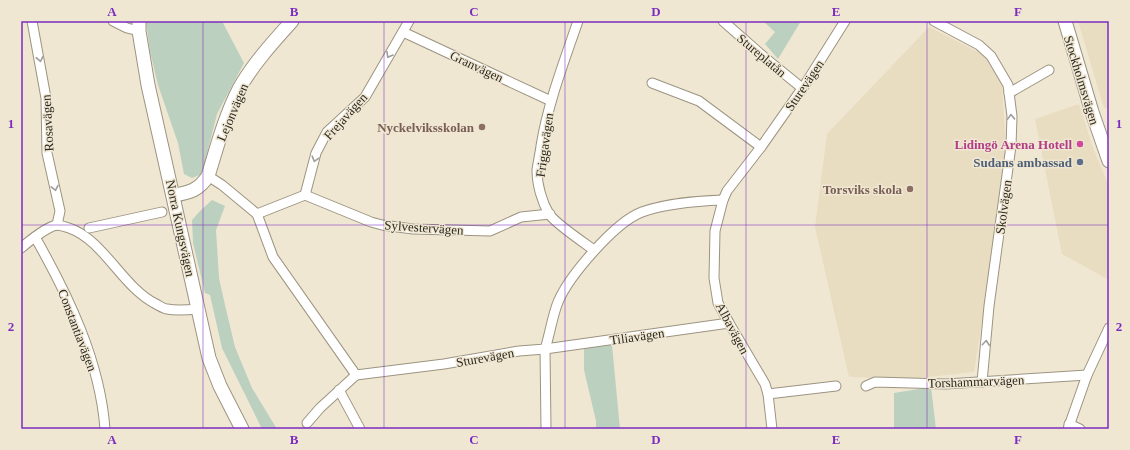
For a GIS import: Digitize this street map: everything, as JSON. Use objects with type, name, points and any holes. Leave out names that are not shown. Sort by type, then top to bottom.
[{"type":"main road","name":"Lejonvägen","points":[[174,195],[193,191],[199,188],[208,176],[224,126],[239,90],[248,75],[292,21]]},
{"type":"main road","name":"Stockholmsvägen","points":[[1065,21],[1092,112],[1109,161]]},
{"type":"main road","name":"Norra Kungsvägen","points":[[139,26],[148,85],[174,195],[209,358],[220,386],[242,429]]},
{"type":"street","name":"Rosavägen","points":[[32,21],[46,98],[47,153],[60,212],[57,225]]},
{"type":"street","points":[[113,21],[127,28],[139,26]]},
{"type":"street","name":"Frejavägen","points":[[305,195],[316,153],[327,132],[365,97],[409,21]]},
{"type":"street","name":"Friggavägen","points":[[578,21],[551,101],[537,170],[538,184],[550,214],[557,222],[594,250]]},
{"type":"street","name":"Stureplatån","points":[[723,21],[802,88]]},
{"type":"street","name":"Sturevägen","points":[[723,200],[727,191],[761,147],[802,88],[845,21]]},
{"type":"street","name":"Skolvägen","points":[[934,21],[979,45],[991,56],[1008,85],[1012,116],[1011,146],[989,306],[982,382]]},
{"type":"street","name":"Granvägen","points":[[402,32],[551,101]]},
{"type":"street","points":[[1009,93],[1049,70]]},
{"type":"street","points":[[652,83],[699,101],[761,147]]},
{"type":"street","points":[[208,176],[222,185],[257,214],[273,257],[356,374],[307,423]]},
{"type":"street","points":[[257,214],[305,195]]},
{"type":"street","name":"Sylvestervägen","points":[[305,195],[371,222],[413,229],[490,231],[521,217],[550,214]]},
{"type":"street","points":[[546,429],[545,349],[558,302],[594,250],[628,220],[642,212],[698,201],[723,200]]},
{"type":"street","name":"Albavägen","points":[[723,200],[715,231],[714,278],[718,303],[728,323],[765,384],[768,394],[772,429]]},
{"type":"street","points":[[89,228],[162,212]]},
{"type":"street","points":[[21,248],[35,237],[57,225],[75,230],[92,242],[137,292],[148,300],[166,309],[198,309]]},
{"type":"street","name":"Constantiavägen","points":[[35,237],[70,304],[92,362],[102,400],[105,429]]},
{"type":"street","name":"Tiliavägen","points":[[545,349],[728,323]]},
{"type":"street","points":[[1080,429],[1068,427],[1087,374],[1109,328]]},
{"type":"street","name":"Sturevägen","points":[[356,374],[444,364],[519,351],[545,349]]},
{"type":"street","name":"Torshammarvägen","points":[[866,386],[875,382],[946,384],[1087,374]]},
{"type":"street","points":[[768,394],[836,386]]},
{"type":"street","points":[[339,390],[360,429]]},
{"type":"shaded area","points":[[1078,21],[1109,21],[1109,108],[1104,108]]},
{"type":"shaded area","name":"Torsviks skola","points":[[929,27],[984,55],[1002,85],[1006,150],[974,372],[910,379],[849,377],[815,227],[827,134]]},
{"type":"shaded area","points":[[1079,104],[1093,148],[1109,186],[1109,280],[1062,254],[1035,119]]},
{"type":"green space","points":[[146,21],[222,21],[244,63],[217,114],[202,174],[192,178],[184,174],[178,143],[158,85],[150,51]]},
{"type":"green space","points":[[763,21],[801,21],[778,59],[765,44],[775,32]]},
{"type":"green space","points":[[212,200],[225,206],[216,230],[219,278],[235,347],[252,388],[277,429],[262,429],[222,348],[210,295],[205,293],[193,243],[192,220]]},
{"type":"green space","points":[[612,345],[620,429],[596,429],[596,421],[584,370],[584,346]]},
{"type":"green space","points":[[931,387],[936,429],[894,429],[894,393]]},
{"type":"place","name":"Nyckelviksskolan","points":[[482,127]]},
{"type":"place","name":"Lidingö Arena Hotell","points":[[1080,144]]},
{"type":"place","name":"Sudans ambassad","points":[[1080,162]]},
{"type":"place","name":"Torsviks skola","points":[[910,189]]}]
